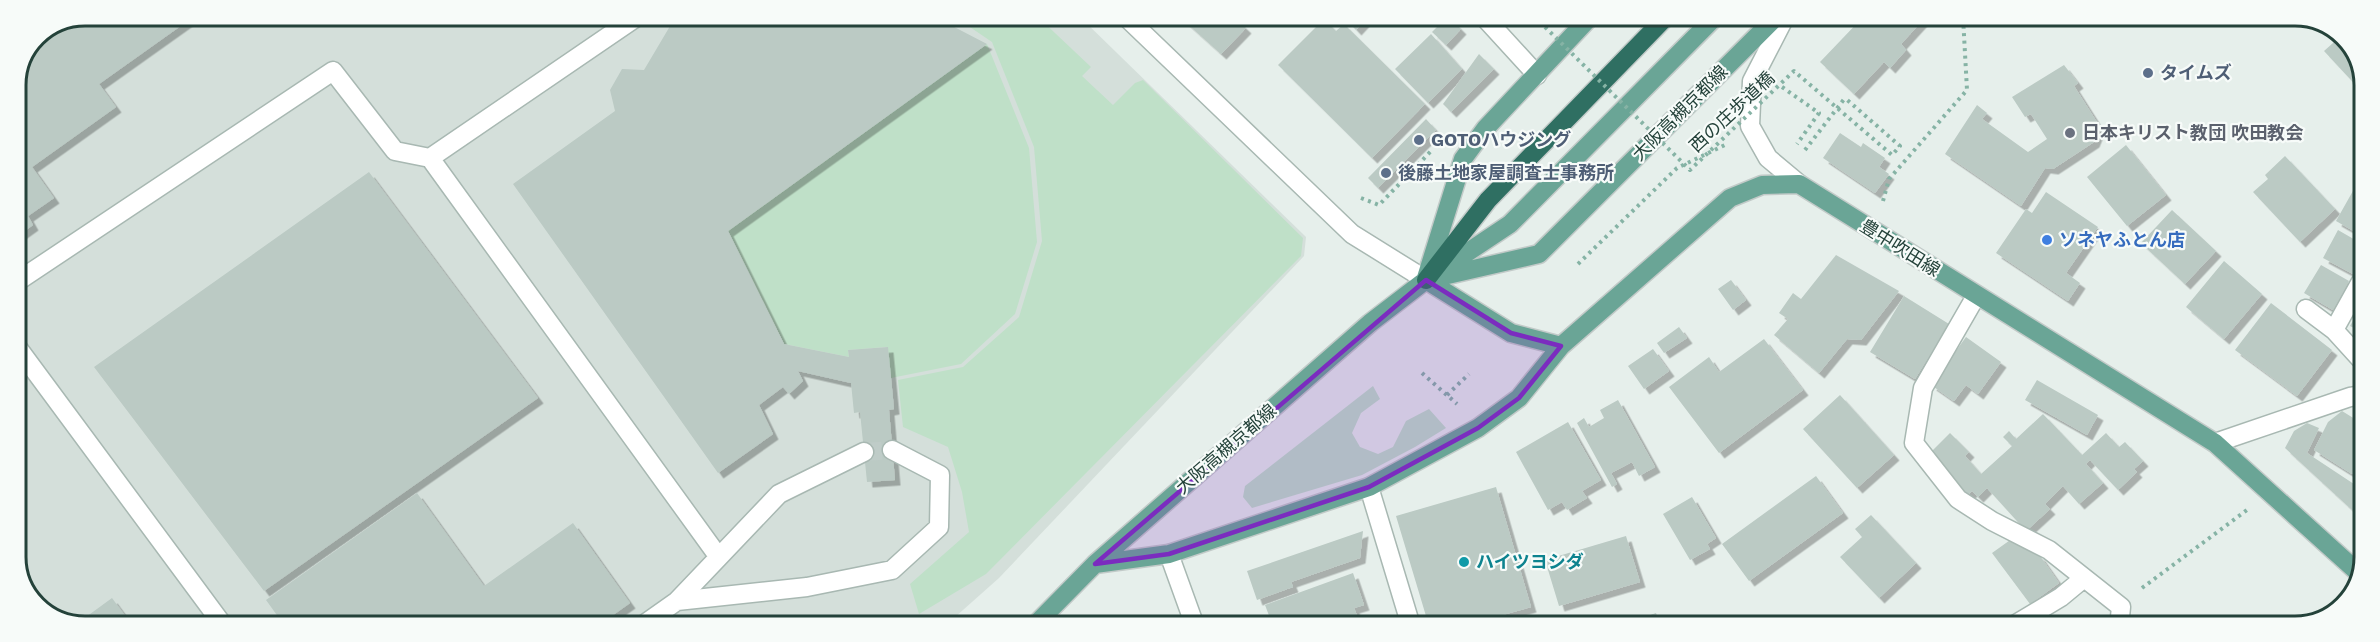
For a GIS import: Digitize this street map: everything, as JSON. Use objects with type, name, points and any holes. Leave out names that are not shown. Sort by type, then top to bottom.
[{"type":"highway","points":[[1425,280],[1488,200],[1657,26]]},
{"type":"main road","points":[[1425,280],[1463,159],[1485,129],[1581,26]]},
{"type":"main road","points":[[1425,280],[1510,224],[1706,26]]},
{"type":"main road","name":"大阪高槻京都線","points":[[1044,616],[1095,564],[1370,323],[1425,280],[1539,254],[1767,26]]},
{"type":"main road","points":[[1095,564],[1169,554],[1369,487],[1478,428],[1519,398],[1561,346],[1730,198],[1762,185],[1799,184]]},
{"type":"main road","name":"豊中吹田線","points":[[1799,184],[1976,296],[2215,442],[2353,568]]},
{"type":"main road","points":[[1425,280],[1510,333],[1561,346]]},
{"type":"street","points":[[430,158],[623,26]]},
{"type":"street","points":[[1135,26],[1352,234],[1425,280]]},
{"type":"street","points":[[1492,26],[1537,75]]},
{"type":"street","points":[[1780,26],[1752,81],[1750,126],[1768,158],[1799,184]]},
{"type":"street","points":[[26,276],[333,70],[395,151],[430,158],[718,556]]},
{"type":"street","points":[[2334,330],[2354,294]]},
{"type":"street","points":[[1976,296],[1923,388],[1914,443],[1958,499],[1992,521],[2049,550],[2121,607],[2120,616]]},
{"type":"street","points":[[2306,309],[2334,330],[2354,352]]},
{"type":"street","points":[[26,359],[216,616]]},
{"type":"street","points":[[2215,442],[2354,396]]},
{"type":"street","points":[[677,602],[807,587],[892,570],[939,527],[940,476],[892,450]]},
{"type":"street","points":[[656,616],[677,602],[779,494],[864,452]]},
{"type":"street","points":[[1369,487],[1408,616]]},
{"type":"street","points":[[1169,554],[1191,616]]},
{"type":"street","points":[[2029,616],[2061,597],[2084,578]]},
{"type":"path","points":[[1881,205],[1889,179],[1967,90],[1963,26]]},
{"type":"path","name":"西の庄歩道橋","points":[[1545,27],[1690,170],[1794,71],[1830,102],[1839,109],[1892,155],[1900,146],[1845,98],[1838,108],[1831,117],[1802,155]]},
{"type":"path","name":"西の庄歩道橋","points":[[1785,89],[1819,113],[1797,144]]},
{"type":"path","points":[[1578,264],[1677,168],[1727,144]]},
{"type":"path","points":[[1358,197],[1379,205],[1437,145]]},
{"type":"path","points":[[1422,373],[1463,410]]},
{"type":"path","points":[[1447,395],[1469,374]]},
{"type":"path","points":[[2121,607],[2139,594],[2140,588],[2250,508]]},
{"type":"highlighted area","points":[[1426,280],[1511,333],[1561,346],[1519,398],[1478,428],[1369,487],[1169,554],[1095,564]]},
{"type":"shaded area","points":[[85,26],[1089,26],[1306,237],[1304,256],[999,578],[956,616],[77,616],[55,609],[33,587],[26,561],[26,85],[30,62],[35,52],[52,35],[73,27]]},
{"type":"green space","points":[[968,26],[1048,26],[1091,67],[1082,76],[1113,105],[1135,83],[1143,80],[1303,238],[1301,256],[986,574],[919,614],[910,584],[969,532],[962,492],[948,447],[903,427],[898,380],[963,367],[1019,317],[1042,241],[1034,147],[992,42]]},
{"type":"green space","points":[[987,44],[1029,148],[1037,242],[1015,314],[961,364],[891,378],[887,347],[848,350],[849,357],[784,344],[728,231]]},
{"type":"green space","points":[[1373,386],[1380,399],[1361,413],[1352,433],[1360,447],[1378,454],[1393,447],[1406,421],[1429,409],[1446,428],[1362,475],[1252,508],[1243,497],[1245,486]]},
{"type":"building","points":[[181,26],[99,84],[116,107],[32,167],[54,198],[28,216],[33,225],[26,230],[26,85],[30,62],[35,52],[52,35],[73,27]]},
{"type":"building","points":[[670,26],[952,26],[987,44],[728,231],[784,344],[849,357],[848,350],[888,347],[894,409],[889,410],[895,480],[867,482],[860,412],[854,413],[851,383],[798,371],[803,381],[789,394],[783,387],[759,405],[773,434],[718,473],[513,184],[615,111],[610,90],[622,69],[644,70]]},
{"type":"building","points":[[1190,26],[1244,26],[1246,28],[1221,54]]},
{"type":"building","points":[[1317,26],[1331,26],[1336,31],[1342,26],[1346,26],[1425,104],[1372,158],[1278,65]]},
{"type":"building","points":[[1438,26],[1458,26],[1461,29],[1446,45],[1432,32]]},
{"type":"building","points":[[1854,26],[1917,26],[1901,44],[1906,50],[1890,68],[1884,62],[1854,94],[1820,62]]},
{"type":"building","points":[[1431,34],[1462,69],[1428,103],[1395,69]]},
{"type":"building","points":[[2335,41],[2337,43],[2348,58],[2354,83],[2324,51]]},
{"type":"building","points":[[1479,54],[1494,69],[1451,112],[1443,104]]},
{"type":"building","name":"日本キリスト教団 吹田教会","points":[[2064,65],[2078,83],[2074,86],[2100,127],[2094,142],[2053,169],[2045,168],[2021,206],[1945,154],[1977,105],[1987,113],[1982,119],[2028,152],[2047,139],[2031,114],[2025,117],[2012,97]]},
{"type":"building","points":[[1426,119],[1436,130],[1378,188],[1368,178]]},
{"type":"building","points":[[1840,133],[1861,147],[1863,143],[1885,158],[1879,167],[1889,174],[1875,193],[1823,158]]},
{"type":"building","points":[[2126,145],[2166,195],[2127,226],[2087,177]]},
{"type":"building","points":[[2285,156],[2335,209],[2300,242],[2253,192],[2268,179],[2265,175]]},
{"type":"building","points":[[369,172],[538,398],[264,591],[94,367]]},
{"type":"building","points":[[2354,189],[2354,231],[2336,221]]},
{"type":"building","name":"ソネヤふとん店","points":[[2046,192],[2098,227],[2066,273],[2080,283],[2068,301],[1996,253],[2026,209],[2032,213]]},
{"type":"building","points":[[2172,210],[2216,251],[2185,284],[2141,243]]},
{"type":"building","points":[[2338,230],[2354,239],[2353,274],[2323,258]]},
{"type":"building","points":[[1836,255],[1899,291],[1861,340],[1847,339],[1819,373],[1774,335],[1788,319],[1779,313],[1793,293],[1801,299]]},
{"type":"building","points":[[2224,261],[2262,294],[2224,339],[2186,307]]},
{"type":"building","points":[[2321,265],[2349,281],[2333,310],[2304,293]]},
{"type":"building","points":[[1731,280],[1746,300],[1733,310],[1718,289]]},
{"type":"building","points":[[1904,296],[1949,324],[1915,379],[1870,352]]},
{"type":"building","points":[[2271,303],[2332,350],[2297,396],[2235,350]]},
{"type":"building","points":[[1679,327],[1687,338],[1664,353],[1657,343]]},
{"type":"building","points":[[1966,337],[2001,362],[1978,394],[1966,385],[1954,401],[1931,385]]},
{"type":"building","points":[[1764,339],[1803,390],[1719,453],[1669,387],[1709,357],[1719,372]]},
{"type":"building","points":[[1653,349],[1669,371],[1644,389],[1628,366]]},
{"type":"building","points":[[2037,380],[2098,415],[2087,435],[2025,400]]},
{"type":"building","points":[[1840,395],[1894,455],[1857,488],[1803,429]]},
{"type":"building","points":[[1618,400],[1655,467],[1639,476],[1632,462],[1611,473],[1617,484],[1612,487],[1577,423],[1584,418],[1589,427],[1604,418],[1600,410]]},
{"type":"building","points":[[2342,411],[2354,418],[2352,440],[2354,441],[2354,471],[2352,474],[2314,450],[2328,422]]},
{"type":"building","points":[[2043,414],[2082,455],[2106,433],[2119,447],[2125,442],[2143,461],[2134,469],[2137,472],[2118,490],[2090,460],[2086,464],[2103,483],[2079,504],[2063,486],[2045,504],[2050,509],[2026,531],[1987,488],[1978,497],[1972,491],[1965,498],[1930,453],[1950,433],[1969,452],[1965,456],[1981,474],[2012,446],[2003,437],[2009,431],[2016,439]]},
{"type":"building","points":[[1568,422],[1601,480],[1582,491],[1587,498],[1567,510],[1562,502],[1548,510],[1516,452]]},
{"type":"building","points":[[2307,423],[2319,428],[2307,453],[2354,484],[2354,512],[2285,448],[2294,431]]},
{"type":"building","points":[[1816,476],[1843,513],[1749,581],[1722,544]]},
{"type":"building","name":"ハイツヨシダ","points":[[1496,487],[1531,607],[1499,616],[1426,616],[1396,516]]},
{"type":"building","points":[[417,493],[484,586],[573,523],[630,603],[612,616],[278,616],[266,600]]},
{"type":"building","points":[[1692,497],[1716,538],[1707,544],[1710,549],[1690,560],[1663,514]]},
{"type":"building","points":[[1871,515],[1916,563],[1879,598],[1840,557],[1862,537],[1855,529]]},
{"type":"building","points":[[1363,531],[1360,558],[1291,582],[1293,587],[1257,600],[1247,571]]},
{"type":"building","points":[[1626,536],[1640,582],[1559,606],[1545,560]]},
{"type":"building","points":[[2013,538],[2040,556],[2059,583],[2030,604],[1992,553]]},
{"type":"building","points":[[1353,573],[1364,605],[1354,608],[1357,616],[1269,616],[1265,605]]},
{"type":"building","points":[[112,598],[125,616],[87,616]]},
{"type":"tunnel","points":[[864,452],[892,450]]},
{"type":"place","name":"タイムズ","points":[[2148,73]]},
{"type":"place","name":"日本キリスト教団 吹田教会","points":[[2070,133]]},
{"type":"place","name":"GOTOハウジング","points":[[1419,140]]},
{"type":"place","name":"後藤土地家屋調査士事務所","points":[[1386,173]]},
{"type":"place","name":"ソネヤふとん店","points":[[2047,240]]},
{"type":"place","name":"ハイツヨシダ","points":[[1464,562]]}]
